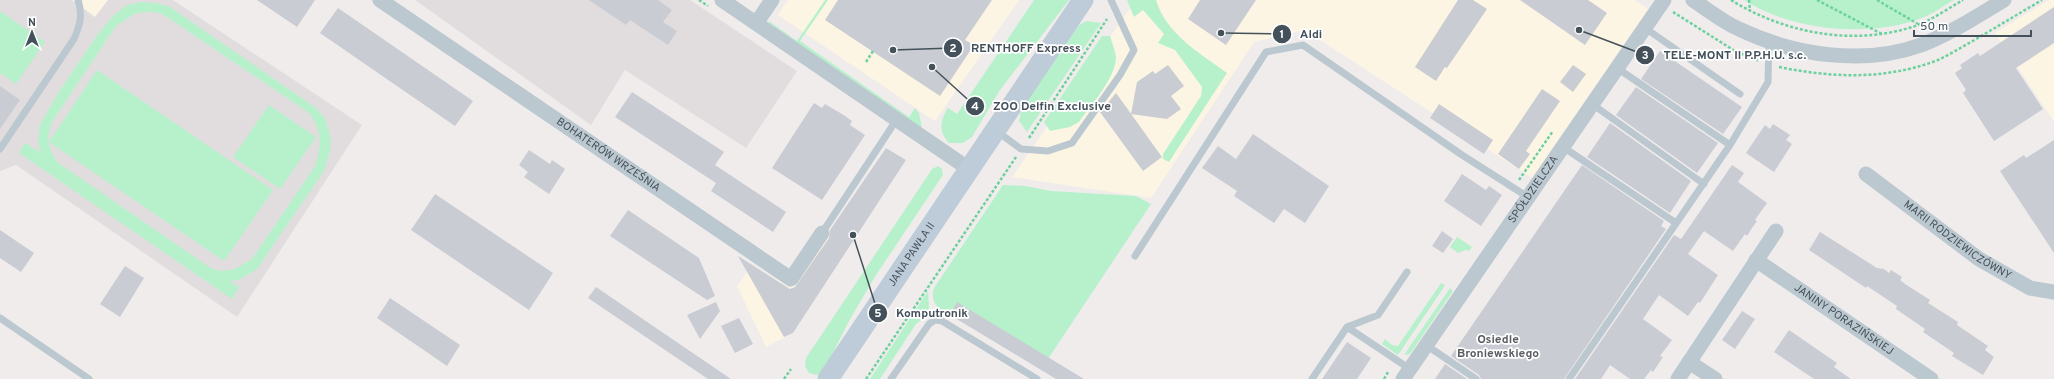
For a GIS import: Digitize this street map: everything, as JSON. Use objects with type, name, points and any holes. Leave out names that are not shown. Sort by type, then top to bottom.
[{"type":"main road","name":"JANA PAWŁA II","points":[[828,379],[1083,1]]},
{"type":"street","name":"BOHATERÓW WRZEŚNIA","points":[[380,0],[791,279],[822,233]]},
{"type":"street","points":[[722,0],[757,22],[969,170]]},
{"type":"street","points":[[757,22],[772,0]]},
{"type":"street","name":"SPÓŁDZIELCZA","points":[[1406,374],[1664,0]]},
{"type":"street","points":[[1693,0],[1738,29],[1769,42],[1802,51],[1828,54],[1867,55],[1905,50],[1933,40],[1994,3]]},
{"type":"street","name":"MARII RODZIEWICZÓWNY","points":[[1866,174],[1979,259],[2030,288],[2054,292]]},
{"type":"street","points":[[1678,379],[1776,231]]},
{"type":"street","name":"JANINY PORAZIŃSKIEJ","points":[[1756,260],[1931,379]]},
{"type":"street","points":[[1689,362],[1714,379]]},
{"type":"lane","points":[[0,148],[74,39],[82,15],[78,0]]},
{"type":"lane","points":[[996,131],[1021,149],[1048,151],[1072,143],[1120,76],[1134,50],[1128,33],[1113,3]]},
{"type":"lane","points":[[1645,28],[1740,94]]},
{"type":"lane","points":[[1569,379],[1704,184],[1730,145],[1768,82],[1769,42]]},
{"type":"lane","points":[[1135,256],[1266,52],[1303,46],[1462,155],[1528,197]]},
{"type":"lane","points":[[1617,68],[1730,145]]},
{"type":"lane","points":[[1592,104],[1704,184]]},
{"type":"lane","points":[[822,233],[897,119]]},
{"type":"lane","points":[[1563,146],[1676,223]]},
{"type":"lane","points":[[1312,379],[1347,327],[1378,315],[1407,272]]},
{"type":"lane","points":[[0,318],[89,379]]},
{"type":"lane","points":[[891,379],[929,324],[935,320],[942,321],[1037,379]]},
{"type":"lane","points":[[1347,327],[1406,374]]},
{"type":"lane","points":[[1426,345],[1476,379]]},
{"type":"path","points":[[1731,0],[1750,12],[1806,32],[1852,36],[1883,35],[1919,25],[1963,0]]},
{"type":"path","points":[[1749,0],[1750,12]]},
{"type":"path","points":[[1816,0],[1883,35]]},
{"type":"path","points":[[1877,0],[1919,25]]},
{"type":"path","points":[[866,379],[1021,149],[1113,3]]},
{"type":"path","points":[[866,62],[873,52]]},
{"type":"path","points":[[784,379],[792,369]]},
{"type":"shaded area","points":[[0,0],[72,0],[95,17],[108,0],[173,0],[362,125],[237,317],[16,165],[0,171]]},
{"type":"shaded area","points":[[72,0],[108,0],[95,17]]},
{"type":"shaded area","points":[[415,0],[690,0],[797,71],[746,148],[625,70],[591,125]]},
{"type":"shaded area","points":[[788,0],[1019,0],[935,121],[778,15]]},
{"type":"shaded area","points":[[1136,0],[1634,0],[1648,9],[1532,178],[1305,30],[1254,42],[1151,198],[1012,177]]},
{"type":"shaded area","points":[[2049,0],[2054,0],[2054,122],[1995,33]]},
{"type":"shaded area","points":[[886,148],[906,160],[793,333],[766,347],[737,286],[752,265],[790,288]]},
{"type":"green space","points":[[825,0],[828,0],[800,41],[909,117],[915,108],[919,113],[922,128],[899,114],[769,23],[769,21],[797,41]]},
{"type":"green space","points":[[1034,0],[1069,0],[1000,90],[972,137],[963,143],[949,143],[945,139],[941,126],[945,112],[948,108],[957,114]]},
{"type":"green space","points":[[1127,0],[1156,0],[1161,12],[1176,33],[1196,51],[1227,73],[1169,162],[1163,159],[1163,154],[1201,96],[1202,87],[1175,50],[1158,43],[1164,34],[1143,10],[1134,17]]},
{"type":"green space","points":[[1744,0],[1954,0],[1922,18],[1879,28],[1855,29],[1807,25],[1785,19]]},
{"type":"green space","points":[[142,2],[157,3],[170,7],[316,108],[325,118],[331,139],[330,151],[324,171],[257,269],[239,280],[229,281],[239,287],[232,299],[19,153],[25,143],[40,152],[38,140],[40,125],[58,93],[98,34],[113,16],[127,5]],"holes":[[[156,12],[164,15],[309,113],[320,138],[319,151],[315,166],[252,259],[235,269],[222,271],[212,269],[57,162],[50,147],[49,133],[52,122],[116,26],[134,14]]]},
{"type":"green space","points":[[0,11],[45,42],[16,84],[0,73]]},
{"type":"green space","points":[[1086,21],[1101,23],[1027,132],[1019,121],[1021,110],[1078,26]]},
{"type":"green space","points":[[1102,36],[1110,36],[1114,49],[1116,57],[1112,74],[1096,100],[1079,122],[1070,127],[1050,131],[1044,122]]},
{"type":"green space","points":[[97,70],[273,190],[224,261],[49,142]]},
{"type":"green space","points":[[269,105],[316,137],[280,189],[233,157]]},
{"type":"green space","points":[[938,166],[942,169],[943,175],[876,275],[849,321],[823,373],[816,375],[809,373],[805,366],[806,358],[932,169]]},
{"type":"green space","points":[[1003,185],[1025,186],[1051,191],[1136,196],[1151,204],[1048,359],[957,305],[950,317],[936,305],[934,301],[934,288]]},
{"type":"green space","points":[[1457,237],[1472,247],[1469,251],[1465,250],[1458,253],[1450,247]]},
{"type":"green space","points":[[1441,283],[1445,285],[1398,355],[1382,344],[1385,339],[1392,345],[1398,346]]},
{"type":"green space","points":[[1450,288],[1453,291],[1410,354],[1404,355]]},
{"type":"green space","points":[[928,291],[929,308],[927,316],[916,324],[880,379],[870,379]]},
{"type":"building","points":[[257,0],[315,0],[297,27]]},
{"type":"building","points":[[589,0],[658,0],[672,10],[663,22],[677,31],[668,45],[630,20],[626,25]]},
{"type":"building","points":[[838,0],[992,0],[965,40],[974,45],[940,96],[825,20]]},
{"type":"building","points":[[1200,0],[1256,0],[1226,45],[1188,19]]},
{"type":"building","points":[[1458,0],[1473,0],[1487,9],[1447,68],[1445,67],[1436,81],[1415,67]]},
{"type":"building","points":[[1520,0],[1588,0],[1607,13],[1585,45]]},
{"type":"building","points":[[2054,7],[2054,43],[2016,68],[2043,109],[1994,141],[1963,93],[1966,90],[1955,73],[1962,68],[1960,65],[1978,53],[1980,56]]},
{"type":"building","points":[[338,8],[473,101],[455,126],[320,33]]},
{"type":"building","points":[[1660,51],[1742,107],[1723,134],[1641,79]]},
{"type":"building","points":[[1168,65],[1184,86],[1171,96],[1181,109],[1167,119],[1131,114],[1137,82],[1153,71],[1155,74]]},
{"type":"building","points":[[1573,65],[1586,74],[1573,92],[1560,82]]},
{"type":"building","points":[[0,86],[20,100],[0,129]]},
{"type":"building","points":[[1636,87],[1718,143],[1697,173],[1616,115]]},
{"type":"building","points":[[1542,89],[1560,101],[1526,151],[1530,154],[1519,169],[1498,154]]},
{"type":"building","points":[[632,92],[724,152],[715,165],[786,212],[773,232],[711,191],[716,183],[615,117]]},
{"type":"building","points":[[1116,93],[1162,157],[1143,171],[1100,112]]},
{"type":"building","points":[[814,103],[822,108],[825,104],[842,114],[852,121],[850,125],[865,135],[822,200],[772,168]]},
{"type":"building","points":[[1439,104],[1493,140],[1484,154],[1430,118]]},
{"type":"building","points":[[1610,123],[1691,181],[1670,213],[1587,157]]},
{"type":"building","points":[[1773,124],[1790,135],[1786,140],[1792,144],[1774,172],[1746,153],[1765,125],[1770,129]]},
{"type":"building","points":[[1253,134],[1329,186],[1305,223],[1284,209],[1274,223],[1234,196],[1237,191],[1202,168],[1218,146],[1236,159]]},
{"type":"building","points":[[2054,140],[2054,253],[2000,171],[2024,155],[2026,158]]},
{"type":"building","points":[[886,148],[906,160],[793,333],[784,337],[738,256],[790,289],[795,287],[829,238],[830,230]]},
{"type":"building","points":[[529,150],[550,164],[552,160],[565,169],[549,194],[524,177],[528,172],[519,165]]},
{"type":"building","points":[[1582,165],[1664,221],[1661,226],[1666,229],[1564,379],[1481,379],[1479,375],[1451,356]]},
{"type":"building","points":[[1732,165],[1744,173],[1738,182],[1767,203],[1755,220],[1757,221],[1747,236],[1745,234],[1733,251],[1704,231],[1688,254],[1718,275],[1700,303],[1698,302],[1688,316],[1659,295],[1643,319],[1672,340],[1660,356],[1663,357],[1653,372],[1651,370],[1644,379],[1630,379],[1610,365],[1601,379],[1575,379],[1674,235],[1681,239]]},
{"type":"building","points":[[1462,174],[1486,190],[1489,186],[1502,195],[1481,226],[1444,201]]},
{"type":"building","points":[[435,194],[553,273],[529,310],[411,230]]},
{"type":"building","points":[[628,210],[699,258],[715,296],[707,300],[610,236]]},
{"type":"building","points":[[0,230],[34,253],[21,272],[0,258]]},
{"type":"building","points":[[1442,231],[1453,239],[1443,253],[1432,246]]},
{"type":"building","points":[[1820,232],[1877,268],[1884,269],[1889,273],[1891,270],[1902,277],[1900,280],[1930,300],[1928,303],[1958,322],[1957,325],[1988,346],[1985,350],[1994,357],[1983,375],[1952,356],[1954,353],[1923,332],[1925,329],[1896,309],[1897,306],[1867,286],[1866,288],[1809,250]]},
{"type":"building","points":[[125,266],[144,278],[120,317],[100,304]]},
{"type":"building","points":[[596,287],[731,379],[708,379],[588,298]]},
{"type":"building","points":[[390,298],[460,345],[447,366],[377,318]]},
{"type":"building","points":[[716,302],[720,311],[700,339],[687,315]]},
{"type":"building","points":[[957,302],[1084,379],[1056,379],[950,315]]},
{"type":"building","points":[[1742,311],[1755,319],[1735,349],[1722,340]]},
{"type":"building","points":[[739,318],[753,344],[735,353],[721,326]]},
{"type":"building","points":[[1789,330],[1837,363],[1834,367],[1851,379],[1814,379],[1774,352]]},
{"type":"building","points":[[1347,342],[1371,358],[1357,379],[1322,379]]},
{"type":"building","points":[[1445,364],[1467,379],[1435,379]]},
{"type":"place","name":"TELE-MONT II P.P.H.U. s.c.","points":[[1579,30]]},
{"type":"place","name":"Aldi","points":[[1221,33]]},
{"type":"place","name":"RENTHOFF Express","points":[[893,50]]},
{"type":"place","name":"ZOO Delfin Exclusive","points":[[932,67]]},
{"type":"place","name":"Komputronik","points":[[853,235]]},
{"type":"district","name":"Osiedle Broniewskiego","points":[[1498,347]]}]
